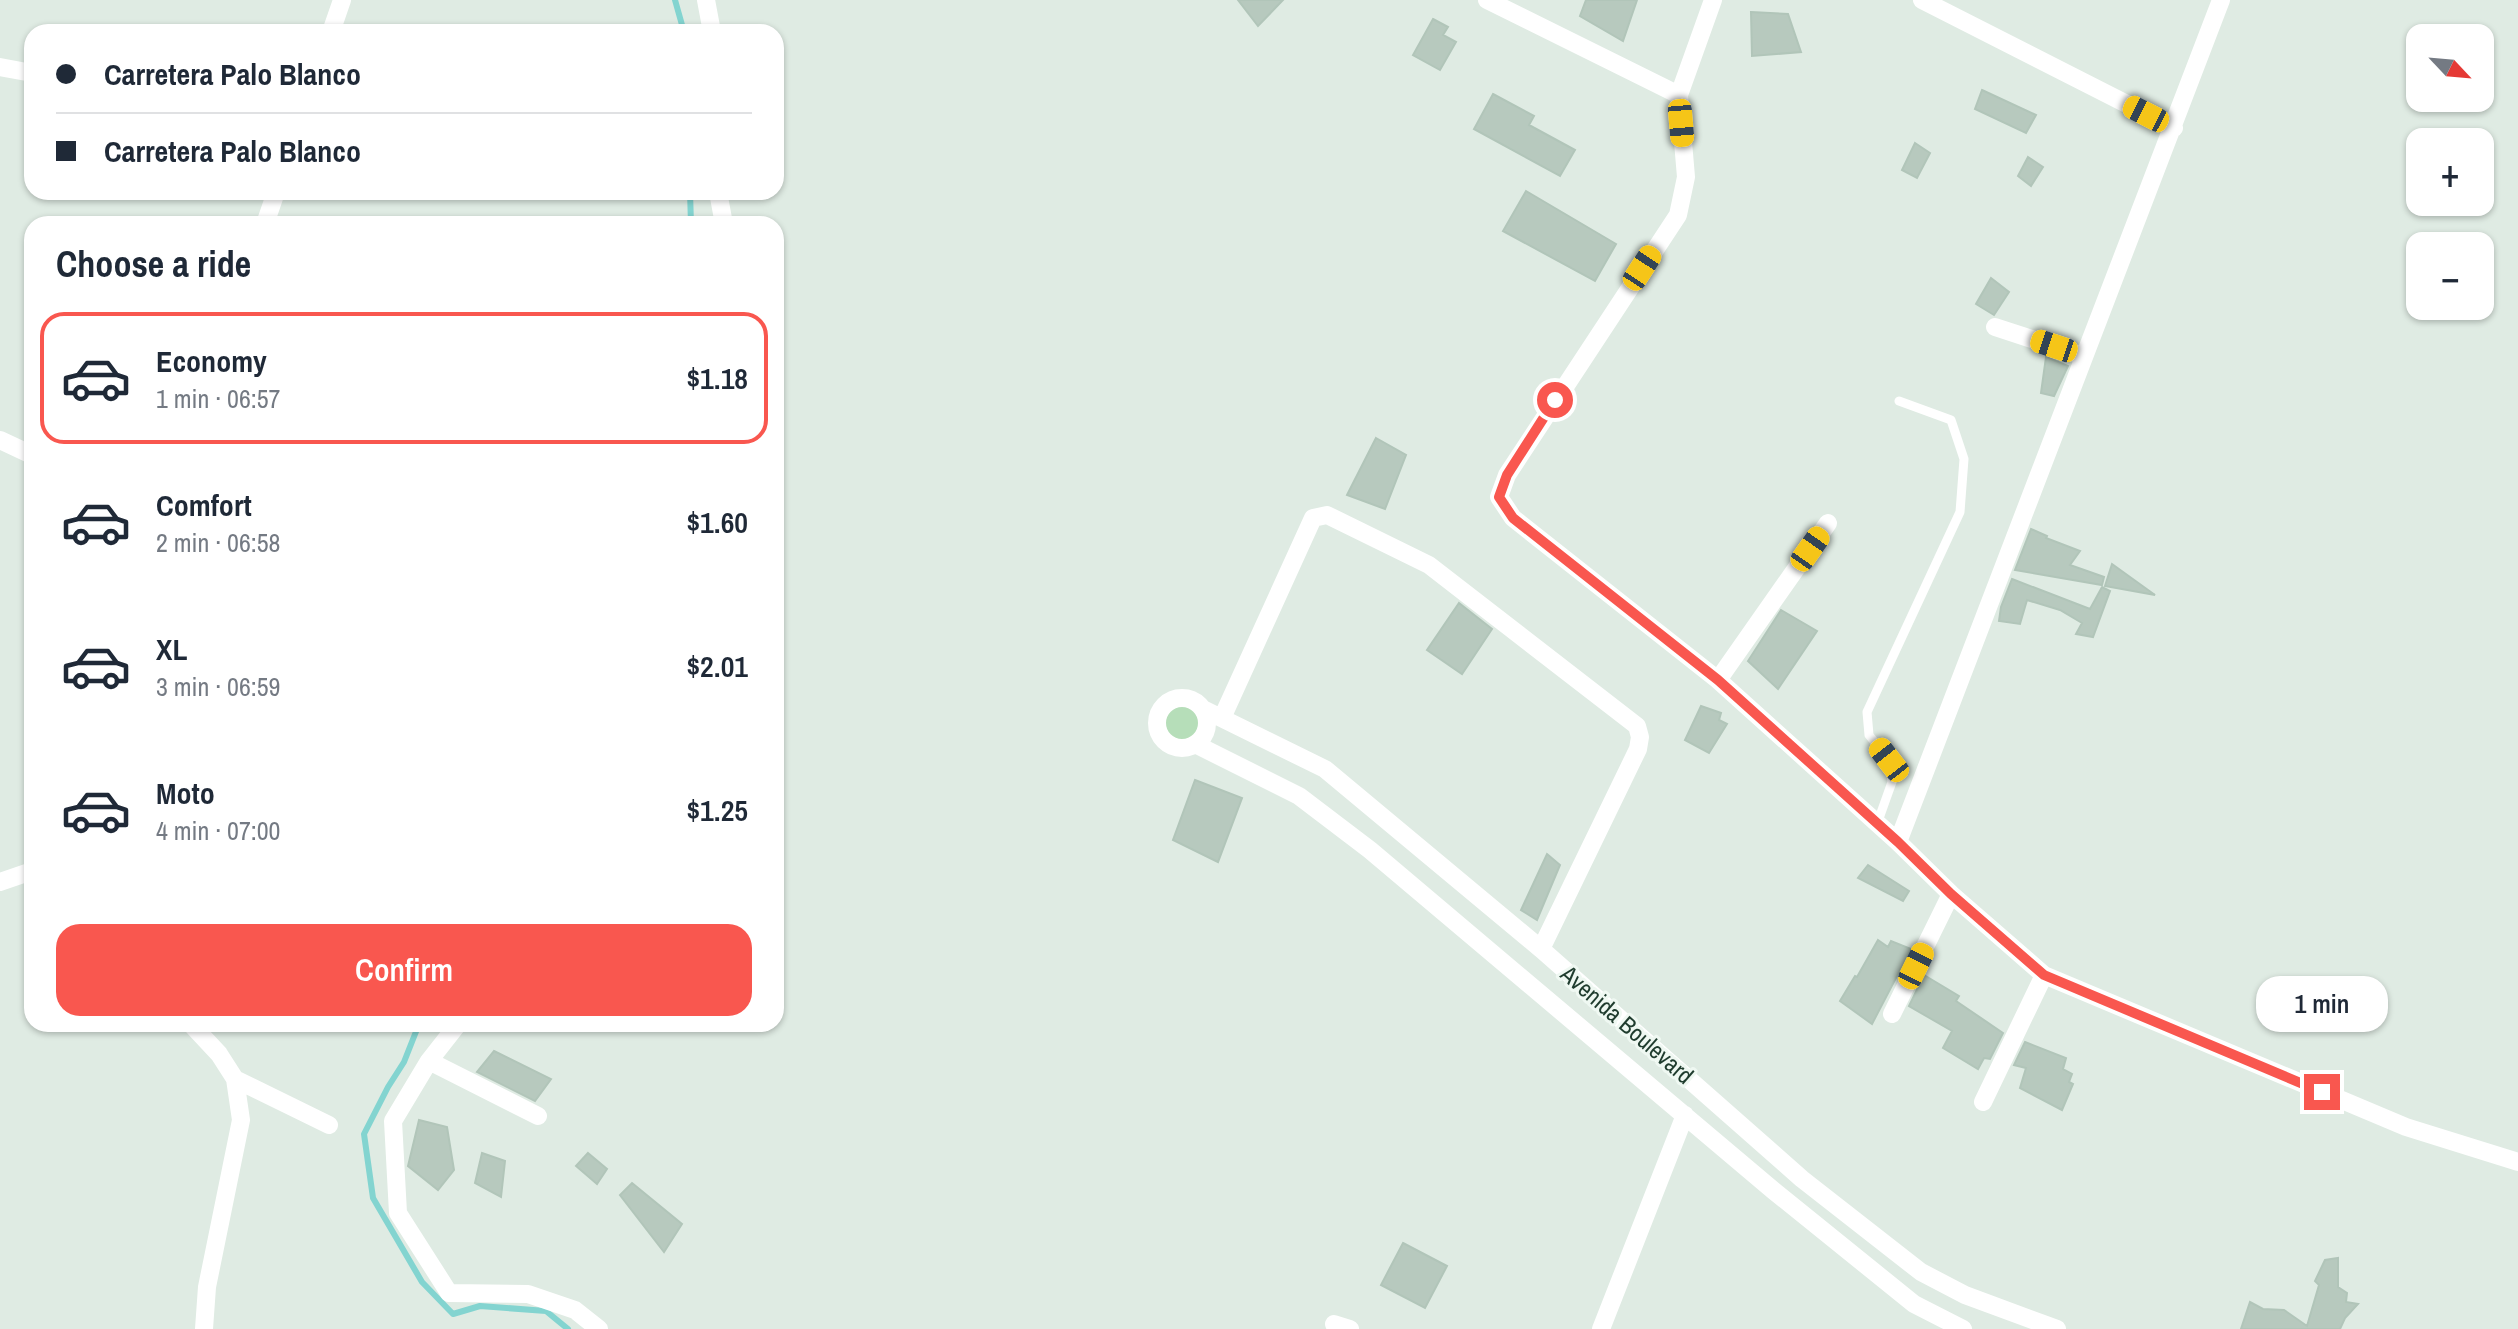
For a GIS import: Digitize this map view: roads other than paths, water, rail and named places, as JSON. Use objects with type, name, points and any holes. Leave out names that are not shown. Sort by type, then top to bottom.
[{"type":"street","points":[[334,24],[341,0]]},
{"type":"street","points":[[706,0],[710,24]]},
{"type":"street","points":[[1487,0],[1679,95]]},
{"type":"street","points":[[1713,0],[1679,95],[1686,177],[1678,215],[1507,475],[1499,497],[1513,518],[1718,680],[2044,975],[2406,1127],[2516,1157]]},
{"type":"street","points":[[1922,0],[2174,128]]},
{"type":"street","points":[[1898,842],[2221,0]]},
{"type":"street","points":[[0,67],[24,72]]},
{"type":"street","points":[[1995,327],[2084,356]]},
{"type":"street","points":[[0,440],[24,451]]},
{"type":"street","points":[[1222,718],[1313,518],[1327,515],[1429,565],[1637,726],[1640,737],[1638,749],[1541,949]]},
{"type":"street","points":[[1718,680],[1828,523]]},
{"type":"street","points":[[1173,699],[1190,699],[1203,709],[1207,724],[1205,732],[1195,744],[1179,748],[1164,741],[1157,718],[1173,699]]},
{"type":"street","name":"Avenida Boulevard","points":[[1203,709],[1325,769],[1541,949],[1802,1179],[1921,1272],[1965,1295],[2057,1329]]},
{"type":"street","name":"Avenida Boulevard","points":[[1195,744],[1299,796],[1323,814],[1914,1304],[1963,1329]]},
{"type":"street","points":[[0,882],[24,874]]},
{"type":"street","points":[[1892,1014],[1951,894]]},
{"type":"street","points":[[1983,1102],[2044,975]]},
{"type":"street","points":[[198,1032],[219,1054],[235,1079],[241,1120],[207,1287],[204,1329]]},
{"type":"street","points":[[452,1032],[429,1061],[393,1121],[398,1213],[449,1293],[528,1294],[575,1310],[599,1329]]},
{"type":"street","points":[[429,1061],[538,1116]]},
{"type":"street","points":[[235,1079],[329,1125]]},
{"type":"street","points":[[1601,1329],[1685,1115]]},
{"type":"lane","points":[[1877,824],[1892,782],[1889,760],[1869,735],[1867,712],[1960,512],[1964,459],[1951,420],[1899,401]]},
{"type":"waterway","points":[[675,0],[682,24]]},
{"type":"waterway","points":[[690,200],[691,216]]},
{"type":"waterway","points":[[416,1032],[404,1062],[364,1134],[373,1198],[422,1282],[453,1314],[480,1306],[546,1311],[568,1329]]}]
